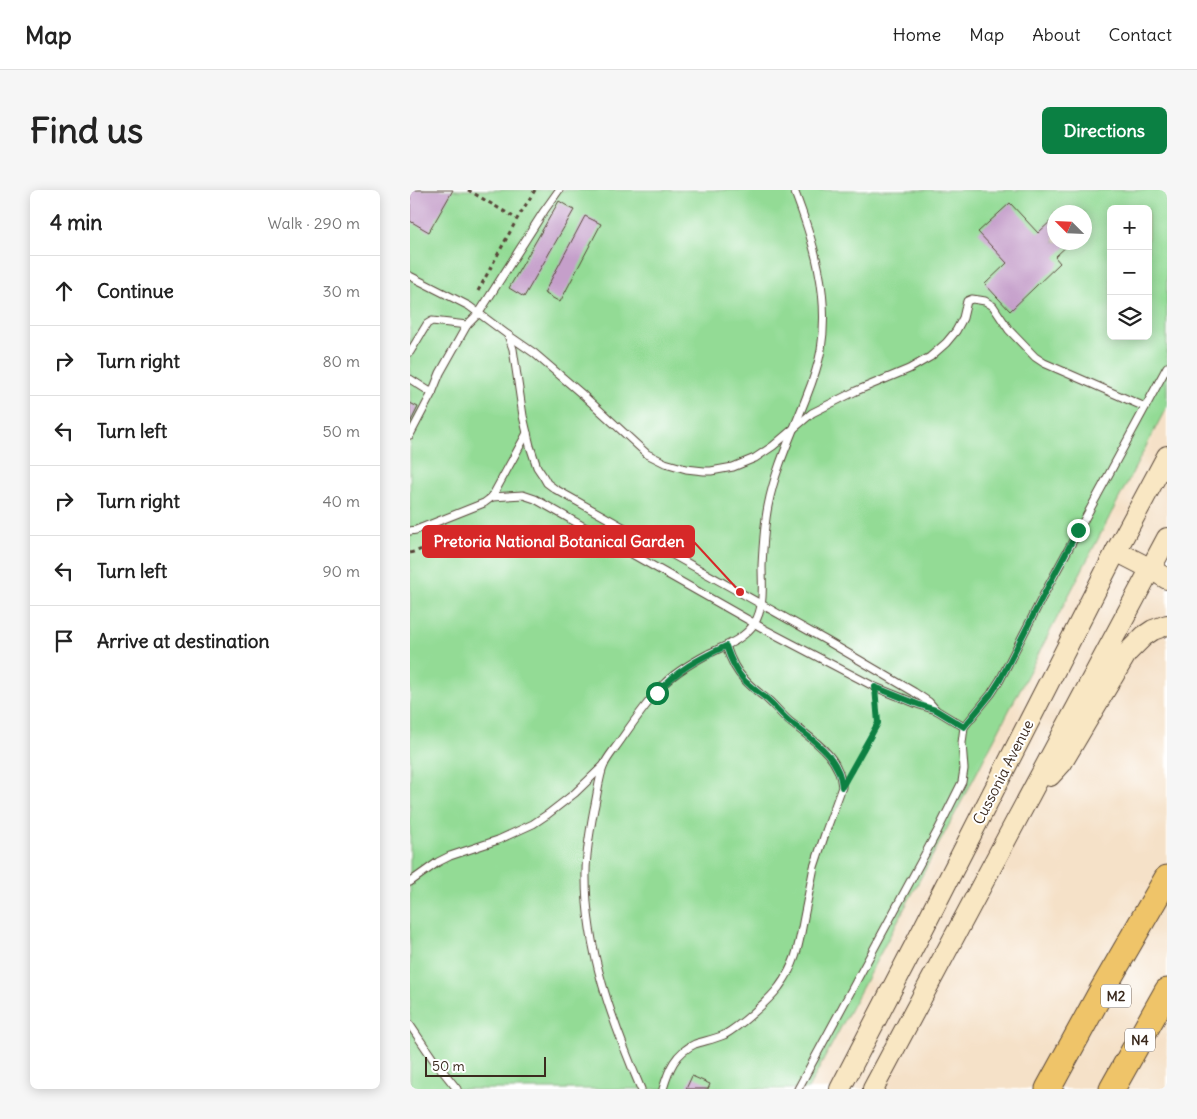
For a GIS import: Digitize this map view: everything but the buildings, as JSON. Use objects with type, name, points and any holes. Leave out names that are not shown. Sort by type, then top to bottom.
[{"type":"highway","points":[[1048,1089],[1167,878]]},
{"type":"highway","name":"M2","points":[[1064,1089],[1167,904]]},
{"type":"highway","name":"N4","points":[[1112,1089],[1167,991]]},
{"type":"main road","name":"Cussonia Avenue","points":[[840,1089],[1116,551],[1167,456]]},
{"type":"main road","points":[[873,1089],[1033,788],[1159,574],[1167,538]]},
{"type":"main road","points":[[1116,551],[1159,574]]},
{"type":"main road","points":[[1033,788],[1047,779],[1062,763],[1127,653],[1144,636],[1153,630],[1167,625]]},
{"type":"lane","points":[[410,435],[432,393],[440,373],[467,325],[479,313],[559,190]]},
{"type":"lane","points":[[410,882],[438,862],[450,856],[498,840],[533,824],[568,799],[604,764],[641,712],[665,683],[695,662],[740,637],[754,624],[762,605],[763,541],[768,507],[776,475],[816,370],[821,350],[823,296],[821,276],[803,212],[794,190]]},
{"type":"lane","points":[[410,276],[469,306],[534,353],[647,454],[686,469],[704,471],[733,467],[760,455],[812,413],[856,391],[909,369],[930,357],[956,332],[963,318],[967,301],[972,299],[984,301],[993,306],[1010,330],[1035,357],[1044,363],[1146,407]]},
{"type":"lane","points":[[410,352],[427,324],[432,321],[467,325]]},
{"type":"lane","points":[[508,335],[513,349],[523,416],[532,452],[547,483],[914,692],[936,710]]},
{"type":"lane","points":[[798,1089],[962,782],[964,769],[962,743],[964,727],[1000,680],[1103,483],[1167,367]]},
{"type":"lane","points":[[410,378],[432,393]]},
{"type":"lane","points":[[492,498],[527,433]]},
{"type":"lane","points":[[410,531],[484,503],[492,498],[523,495],[535,499],[754,624],[875,687],[936,710],[964,727]]},
{"type":"lane","points":[[662,1089],[676,1058],[682,1051],[724,1035],[737,1026],[774,992],[793,965],[798,950],[814,867],[842,787],[842,779],[834,761],[825,750],[744,680],[735,668],[726,646]]},
{"type":"lane","points":[[604,764],[586,857],[586,892],[596,960],[604,994],[622,1045],[641,1089]]},
{"type":"lane","points":[[410,1025],[457,1089]]},
{"type":"path","points":[[468,190],[517,219]]},
{"type":"path","points":[[469,306],[534,190]]},
{"type":"path","points":[[410,553],[426,548],[444,531],[447,517]]},
{"type":"path","points":[[842,787],[878,723],[875,687]]},
{"type":"green space","points":[[410,190],[1167,190],[1167,406],[974,778],[808,1089],[410,1089]]},
{"type":"place","name":"Pretoria National Botanical Garden","points":[[740,592]]},
{"type":"route","points":[[657,693],[675,675],[706,655],[726,646],[735,668],[744,680],[825,750],[834,761],[842,779],[842,787],[878,723],[875,687],[936,710],[964,727],[1000,680],[1078,530]]}]
